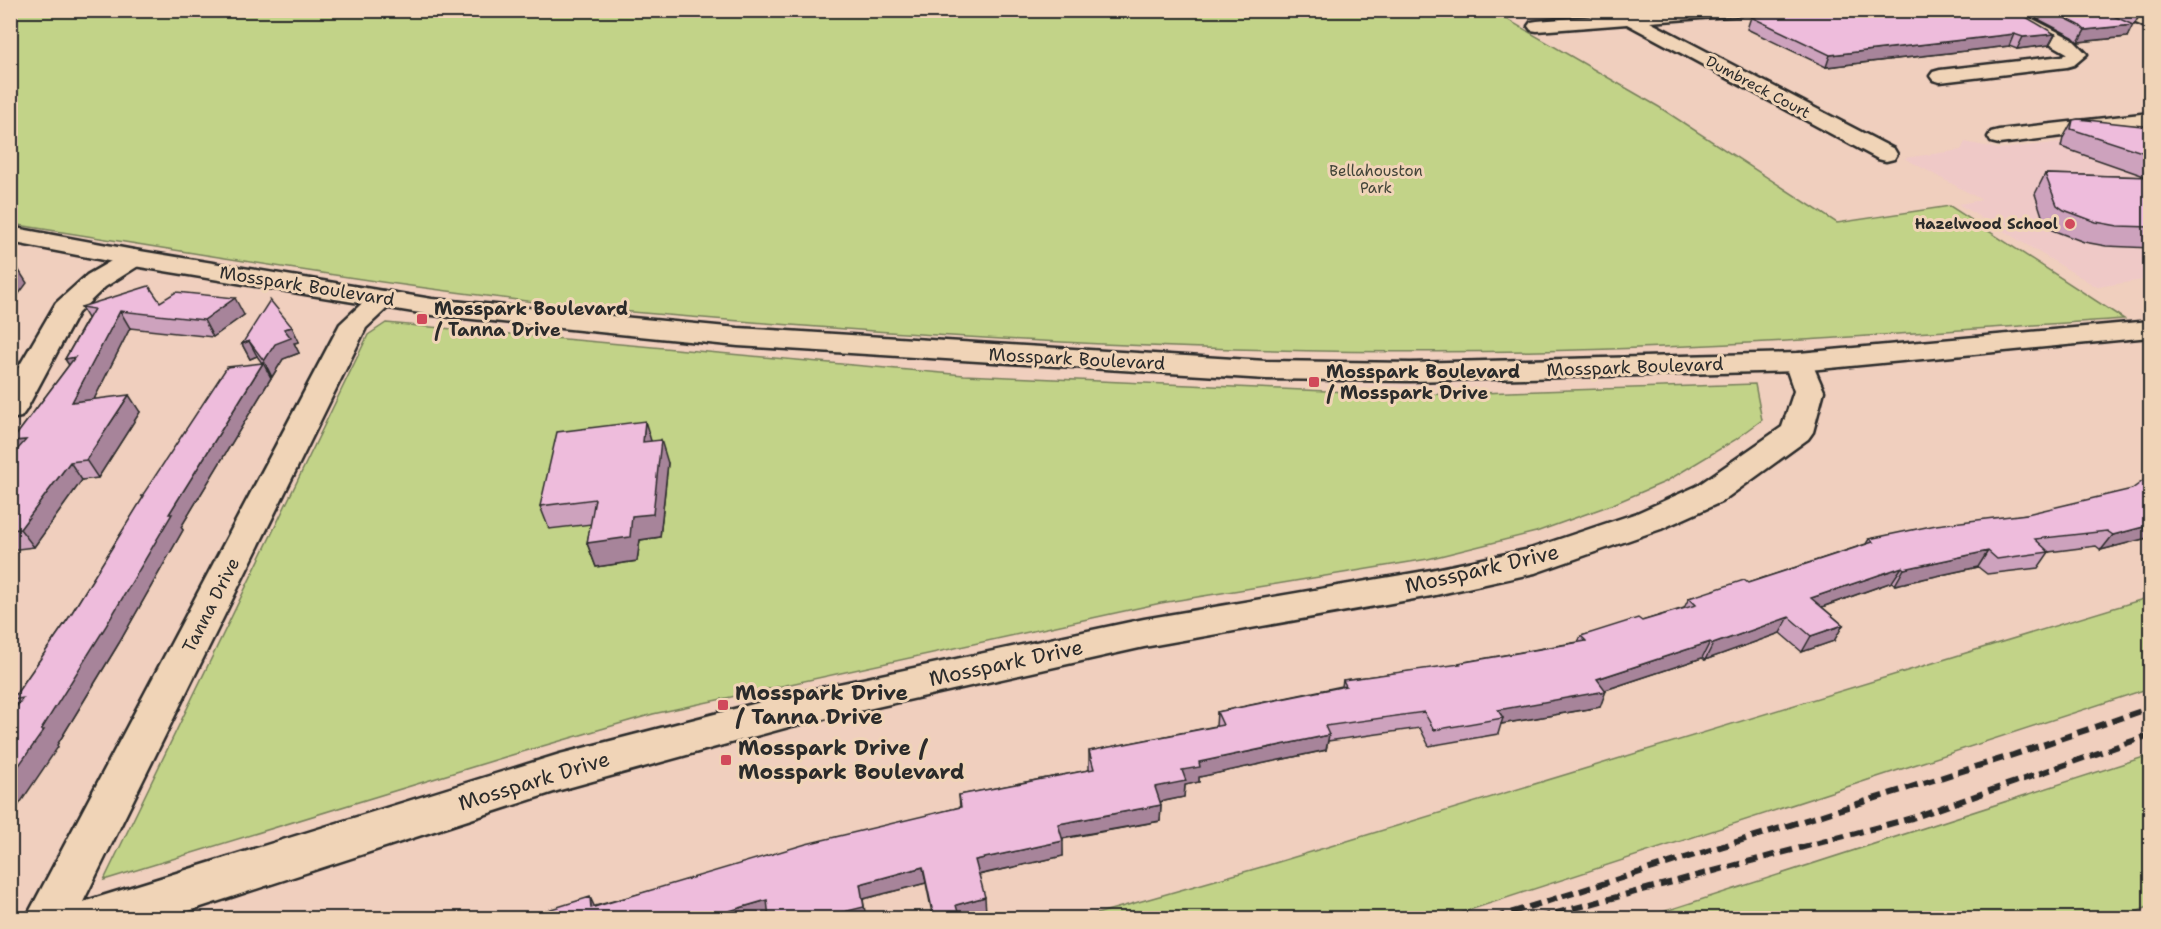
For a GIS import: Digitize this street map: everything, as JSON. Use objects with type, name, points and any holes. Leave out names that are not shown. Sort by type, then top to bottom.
[{"type":"street","points":[[1551,10],[1570,23]]},
{"type":"street","points":[[1940,76],[2067,61],[2078,54],[2074,48],[2000,10]]},
{"type":"street","points":[[2121,10],[2151,24]]},
{"type":"street","points":[[1637,22],[1666,13],[1750,14]]},
{"type":"street","points":[[1537,26],[1750,14]]},
{"type":"street","name":"Dumbreck Court","points":[[1637,22],[1886,154]]},
{"type":"street","points":[[1999,137],[2151,120]]},
{"type":"street","name":"Mosspark Boulevard","points":[[10,234],[134,258],[432,307],[738,337],[1266,370],[1422,372],[1799,362],[2151,329]]},
{"type":"street","points":[[10,410],[66,309],[96,281],[134,258]]},
{"type":"street","name":"Tanna Drive","points":[[50,918],[354,324],[383,299]]},
{"type":"street","name":"Mosspark Drive","points":[[99,918],[560,772],[792,710],[1144,633],[1431,583],[1535,560],[1649,521],[1709,494],[1797,432],[1809,391],[1799,362]]},
{"type":"shaded area","name":"Hazelwood School","points":[[2150,132],[2150,279],[2097,287],[1958,204],[1982,200],[1904,158],[1961,150],[1965,142],[2000,149]]},
{"type":"green space","name":"Bellahouston Park","points":[[1491,10],[1659,107],[1837,223],[1950,206],[2124,319],[1758,343],[1539,351],[1318,351],[1096,344],[765,323],[574,306],[332,275],[11,224],[11,11]]},
{"type":"green space","points":[[386,323],[964,375],[1418,395],[1755,384],[1762,420],[1735,440],[1665,482],[1611,505],[1536,532],[1428,559],[1161,603],[653,714],[104,880],[368,335]]},
{"type":"green space","points":[[2150,597],[2150,688],[1445,918],[1082,918],[1265,866]]},
{"type":"green space","points":[[2150,755],[2150,906],[2123,918],[1644,918]]},
{"type":"building","points":[[1812,10],[2014,10],[2055,34],[2023,37],[2014,34],[1830,55],[1751,17]]},
{"type":"building","points":[[2049,10],[2134,10],[2141,13],[2105,12],[2133,25],[2085,30]]},
{"type":"building","points":[[2073,120],[2151,127],[2151,155],[2071,129]]},
{"type":"building","points":[[2045,174],[2151,177],[2151,227],[2118,226],[2096,222],[2064,210],[2057,205]]},
{"type":"building","points":[[10,267],[18,269],[10,279]]},
{"type":"building","points":[[149,286],[160,302],[176,292],[235,298],[204,320],[120,311],[72,402],[129,395],[86,460],[70,462],[20,529],[10,530],[10,458],[26,440],[12,441],[75,357],[65,359],[94,309],[81,307]]},
{"type":"building","points":[[270,300],[292,327],[284,329],[291,338],[275,344],[264,361],[249,341],[242,344]]},
{"type":"building","points":[[263,363],[169,514],[172,514],[41,730],[44,730],[10,778],[10,715],[23,698],[12,700],[68,619],[144,496],[142,496],[227,367]]},
{"type":"building","points":[[645,421],[643,442],[661,440],[653,514],[632,516],[630,537],[587,543],[595,499],[540,506],[557,432]]},
{"type":"building","points":[[2151,475],[2151,525],[2113,535],[2107,531],[2035,539],[2049,552],[1997,559],[1988,551],[1904,569],[1902,567],[1811,598],[1843,625],[1811,636],[1789,617],[1713,644],[1710,642],[1597,679],[1606,691],[1498,710],[1503,718],[1434,730],[1424,712],[1325,726],[1329,735],[1199,762],[1200,767],[1182,770],[1186,781],[1155,787],[1161,805],[1058,824],[1063,841],[975,860],[985,897],[956,905],[959,916],[934,918],[923,867],[860,884],[864,907],[819,918],[769,918],[767,900],[705,918],[522,918],[590,897],[591,908],[806,844],[961,807],[959,795],[1094,769],[1089,751],[1223,725],[1217,712],[1346,686],[1343,680],[1460,664],[1586,641],[1581,636],[1638,618],[1642,621],[1696,605],[1689,598],[1744,580],[1748,583],[1873,542],[1869,539],[1936,525],[2027,514],[2132,489]]},
{"type":"railway","points":[[1494,918],[2013,755],[2150,708]]},
{"type":"railway","points":[[1538,918],[1912,818],[2150,735]]},
{"type":"place","name":"Hazelwood School","points":[[2070,224]]},
{"type":"place","name":"Mosspark Boulevard / Tanna Drive","points":[[422,319]]},
{"type":"place","name":"Mosspark Boulevard / Mosspark Drive","points":[[1314,382]]},
{"type":"place","name":"Mosspark Drive / Tanna Drive","points":[[723,705]]},
{"type":"place","name":"Mosspark Drive / Mosspark Boulevard","points":[[726,760]]}]
